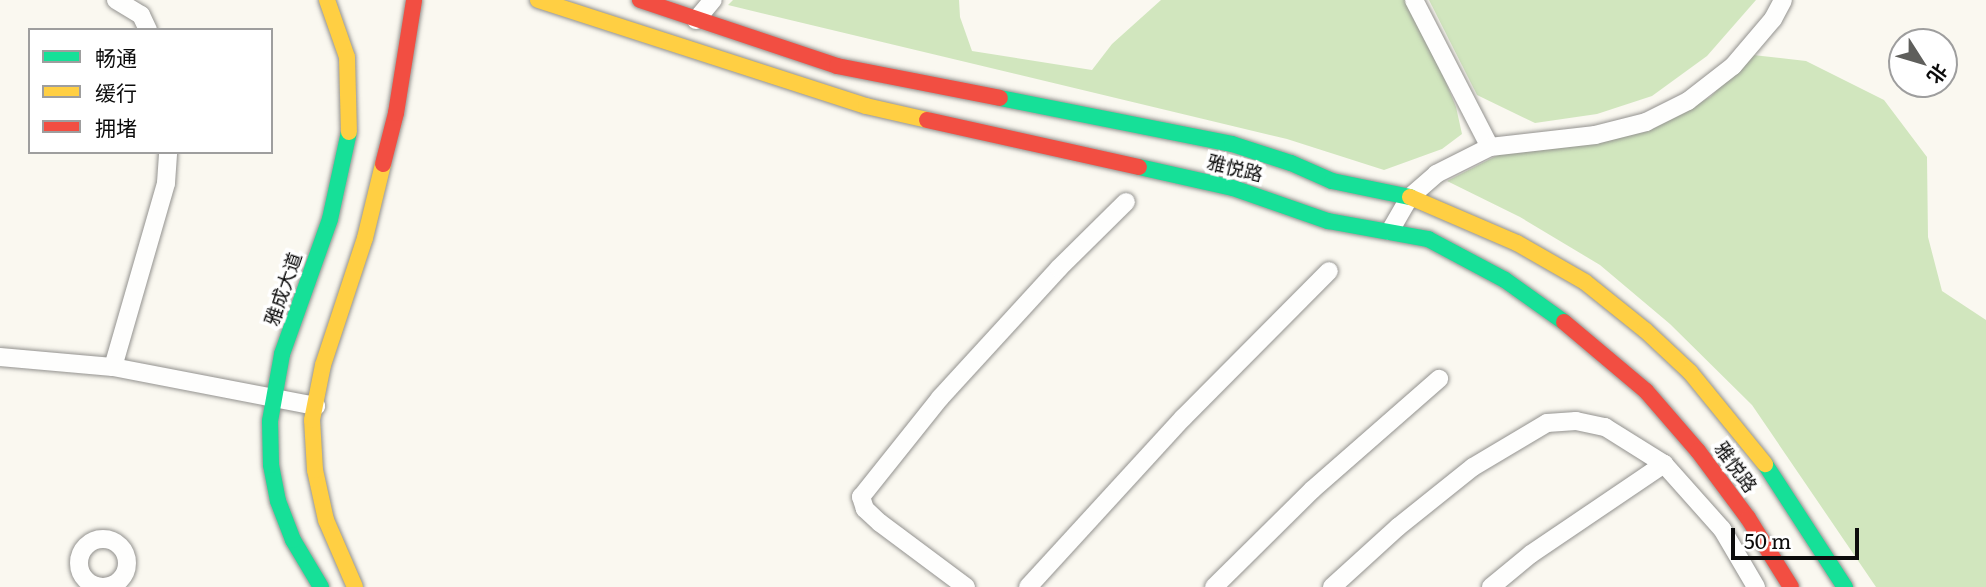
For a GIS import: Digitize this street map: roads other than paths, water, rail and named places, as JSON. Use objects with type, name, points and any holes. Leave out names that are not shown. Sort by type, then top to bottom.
[{"type":"street","points":[[116,0],[141,15],[147,28]]},
{"type":"street","name":"雅成大道","points":[[321,587],[293,540],[278,501],[271,465],[270,421],[282,354],[330,219],[349,141],[347,57],[327,0]]},
{"type":"street","points":[[355,587],[326,520],[315,470],[312,421],[323,365],[365,238],[397,113],[414,0]]},
{"type":"street","name":"雅悦路","points":[[538,0],[866,106],[1233,188],[1328,221],[1428,239],[1505,280],[1605,354],[1646,391],[1699,451],[1748,518],[1791,587]]},
{"type":"street","name":"雅悦路","points":[[640,0],[837,66],[1232,144],[1291,163],[1332,181],[1410,197],[1517,243],[1585,282],[1645,330],[1690,372],[1742,432],[1790,499],[1845,587]]},
{"type":"street","points":[[696,20],[713,0]]},
{"type":"street","points":[[1414,0],[1490,147]]},
{"type":"street","points":[[1390,231],[1410,197],[1436,174],[1490,147],[1595,135],[1646,122],[1688,101],[1733,66],[1773,19],[1783,0]]},
{"type":"street","points":[[113,367],[166,183],[168,154]]},
{"type":"street","points":[[966,587],[944,581],[865,509],[861,497],[940,398],[1059,268],[1126,202]]},
{"type":"street","points":[[1028,587],[1192,409],[1329,271]]},
{"type":"street","points":[[0,357],[113,367],[316,406]]},
{"type":"street","points":[[1214,587],[1312,490],[1439,379]]},
{"type":"street","points":[[1332,587],[1398,527],[1473,467],[1547,423],[1576,421],[1605,427],[1664,464],[1722,529],[1753,586]]},
{"type":"street","points":[[1491,587],[1531,554],[1664,464]]}]
